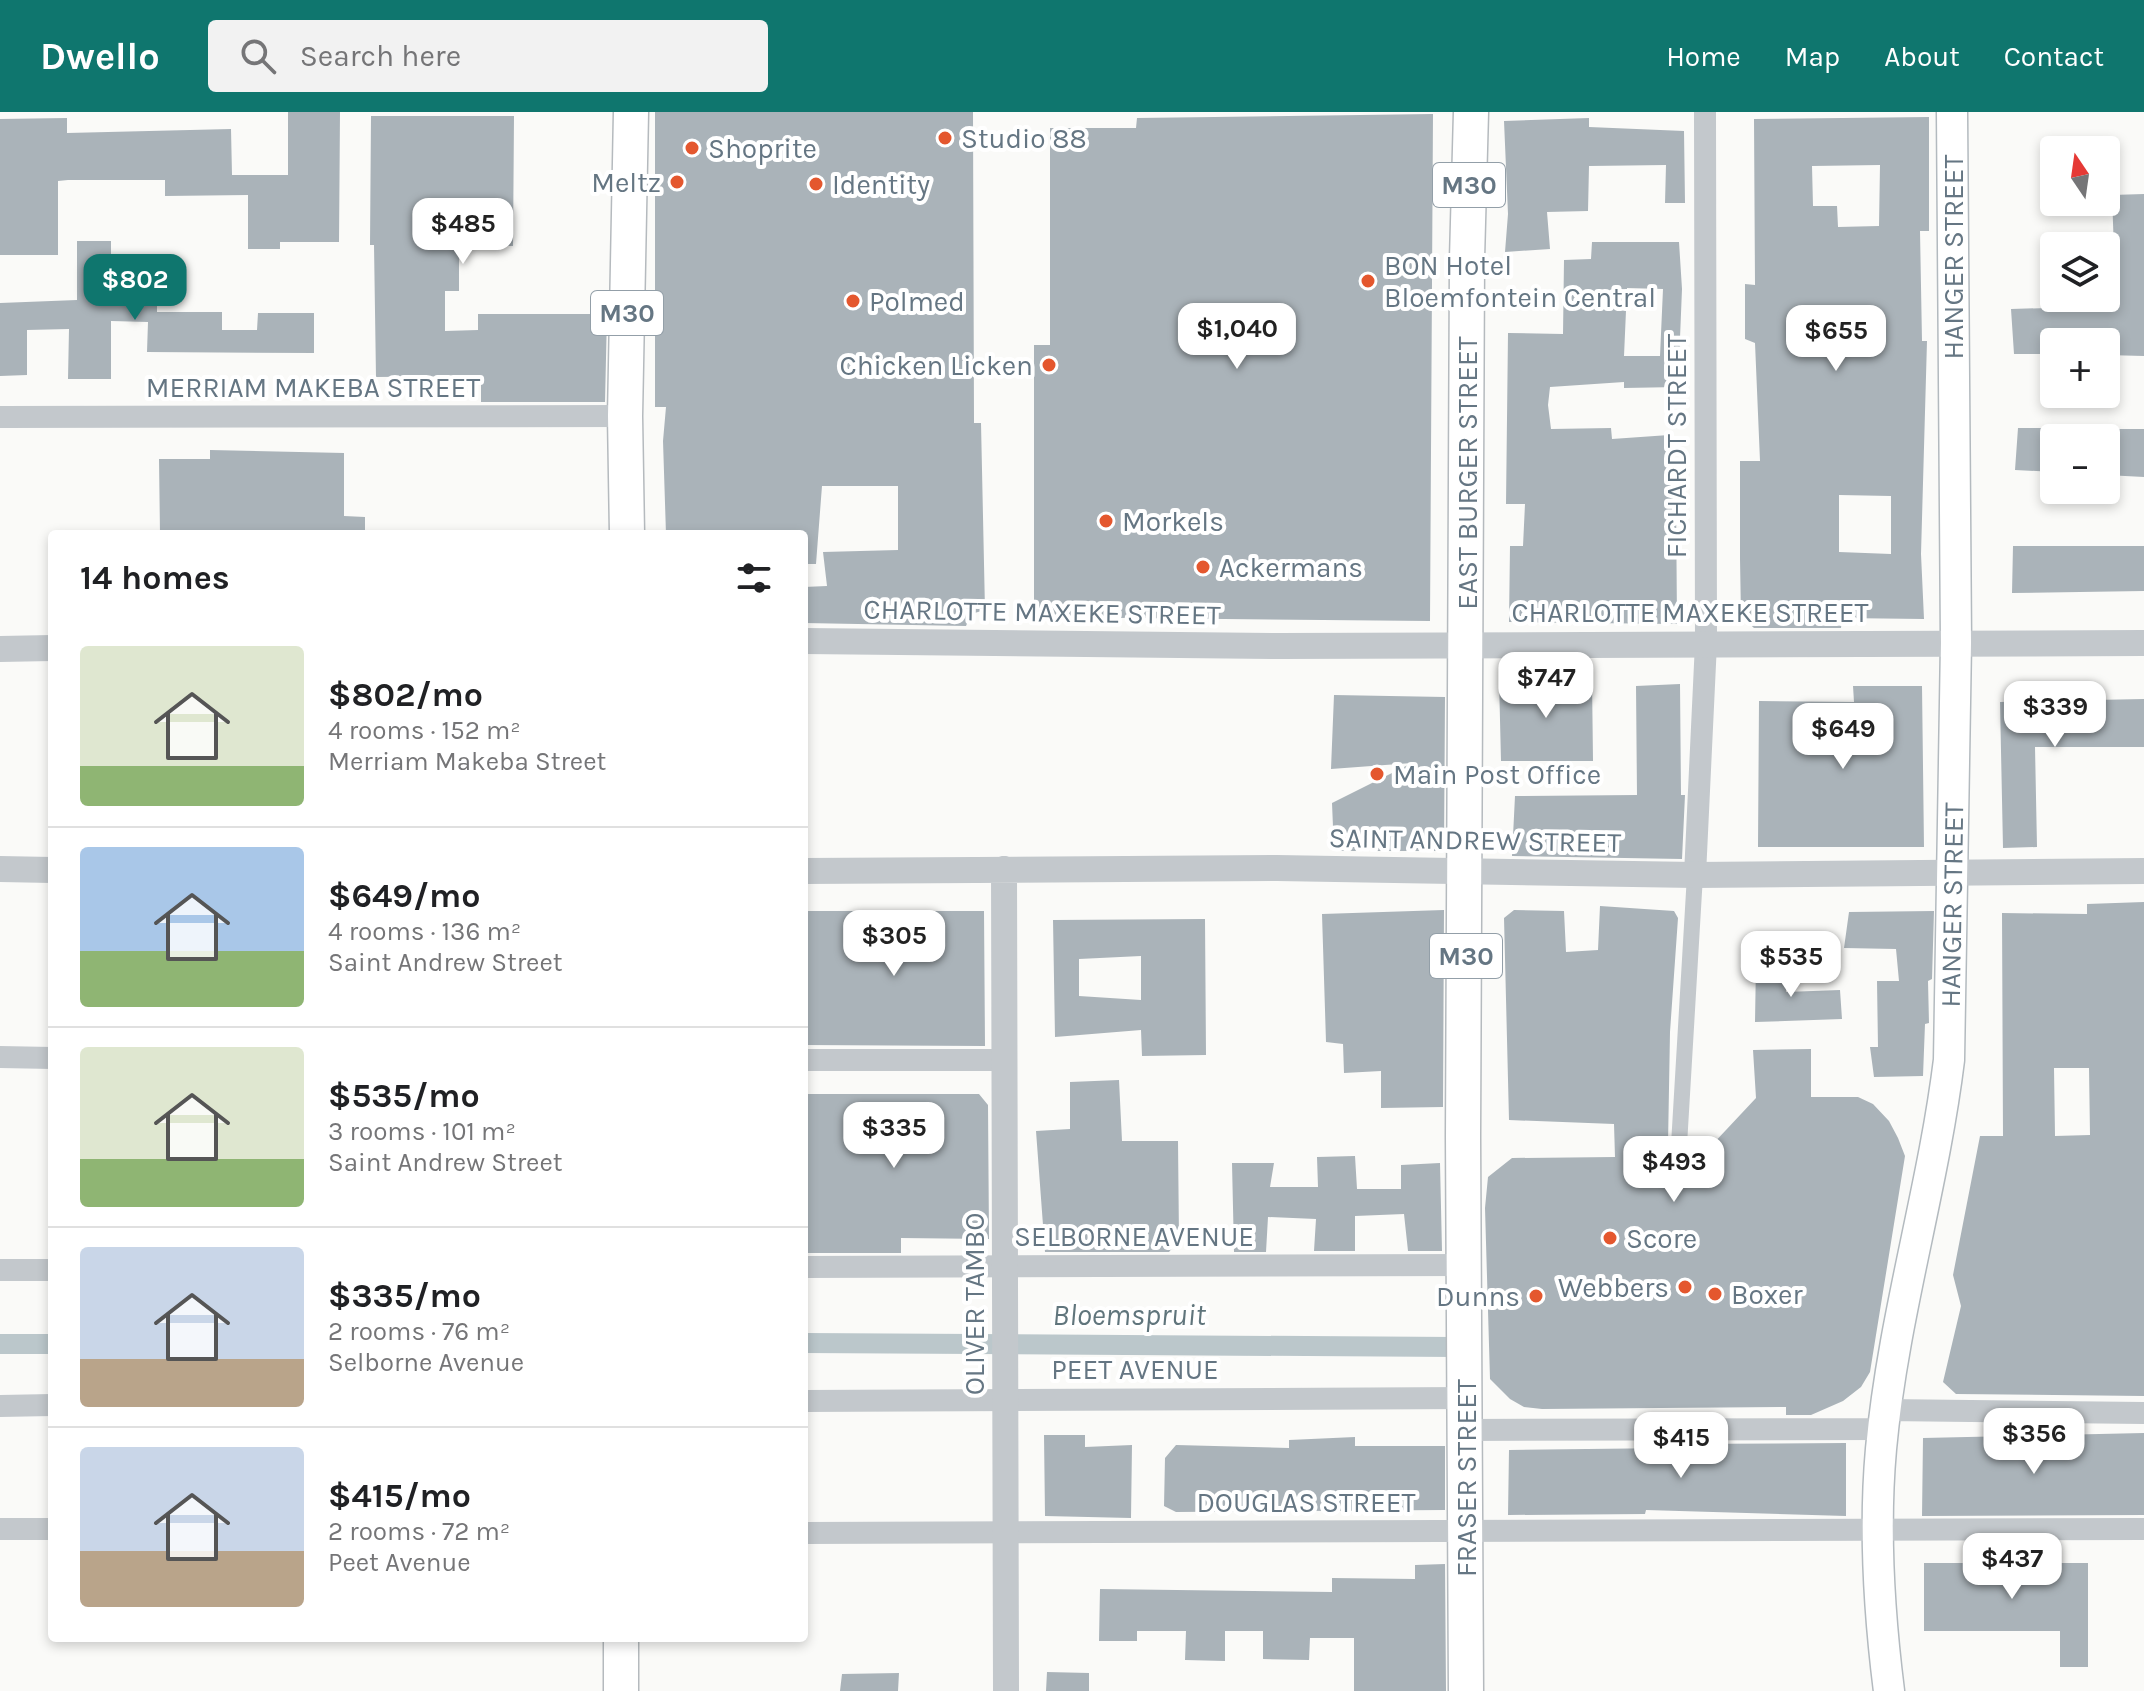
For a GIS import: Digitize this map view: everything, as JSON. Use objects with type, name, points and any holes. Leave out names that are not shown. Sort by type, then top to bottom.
[{"type":"main road","name":"M30","points":[[627,530],[625,416],[631,112]]},
{"type":"main road","name":"EAST BURGER STREET","points":[[1465,1265],[1467,259],[1471,112]]},
{"type":"main road","name":"HANGER STREET","points":[[1889,1691],[1878,1529],[1885,1420],[1908,1281],[1942,1118],[1949,1060],[1956,643],[1952,112]]},
{"type":"main road","name":"FRASER STREET","points":[[1465,1265],[1466,1691]]},
{"type":"main road","points":[[621,1642],[621,1691]]},
{"type":"street","name":"FICHARDT STREET","points":[[1695,875],[1706,643],[1705,112]]},
{"type":"street","name":"MERRIAM MAKEBA STREET","points":[[0,417],[625,416]]},
{"type":"street","name":"CHARLOTTE MAXEKE STREET","points":[[808,641],[1468,646],[2144,643]]},
{"type":"street","points":[[0,649],[48,648]]},
{"type":"street","name":"SAINT ANDREW STREET","points":[[808,871],[1277,868],[1695,875],[2144,871]]},
{"type":"street","points":[[0,869],[48,870]]},
{"type":"street","name":"OLIVER TAMBO","points":[[1004,869],[1006,1691]]},
{"type":"street","points":[[1679,1145],[1695,875]]},
{"type":"street","points":[[0,1057],[48,1058]]},
{"type":"street","points":[[808,1060],[1006,1060]]},
{"type":"street","name":"SELBORNE AVENUE","points":[[808,1267],[1006,1280],[1465,1265]]},
{"type":"street","points":[[0,1270],[48,1270]]},
{"type":"street","name":"PEET AVENUE","points":[[808,1401],[1006,1391],[1466,1414],[1885,1420],[2144,1413]]},
{"type":"street","points":[[0,1406],[48,1405]]},
{"type":"street","points":[[0,1529],[48,1529]]},
{"type":"street","name":"DOUGLAS STREET","points":[[808,1533],[2144,1529]]},
{"type":"building","points":[[288,112],[340,112],[339,242],[280,242],[280,249],[248,249],[248,195],[165,196],[165,180],[68,180],[58,181],[58,255],[0,255],[0,119],[67,118],[67,133],[231,129],[232,175],[288,175]]},
{"type":"building","points":[[655,112],[973,112],[974,423],[981,423],[985,610],[971,614],[966,626],[808,623],[808,587],[827,586],[823,552],[898,550],[898,486],[822,486],[816,564],[808,564],[808,530],[666,530],[663,441],[666,407],[655,407]]},
{"type":"building","points":[[1433,114],[1430,621],[1034,617],[1034,345],[1050,345],[1050,128],[1136,128],[1137,118]]},
{"type":"building","points":[[371,116],[514,116],[513,246],[459,246],[459,291],[445,291],[445,331],[478,330],[478,314],[607,314],[605,402],[481,402],[481,376],[376,377],[374,245],[370,245]]},
{"type":"building","points":[[1929,117],[1929,231],[1920,231],[1922,341],[1927,341],[1921,554],[1924,619],[1842,618],[1841,628],[1754,628],[1741,616],[1740,461],[1760,461],[1755,343],[1745,339],[1745,284],[1755,285],[1754,119]],"holes":[[[1880,165],[1879,226],[1838,227],[1837,206],[1813,206],[1812,166]],[[1839,495],[1891,496],[1891,554],[1839,552]]]},
{"type":"building","points":[[1589,118],[1589,127],[1684,131],[1685,203],[1665,203],[1666,165],[1589,166],[1588,211],[1547,212],[1550,249],[1505,252],[1508,214],[1504,121]]},
{"type":"building","points":[[2144,194],[2144,356],[2120,355],[2120,328],[2040,328],[2040,354],[2014,354],[2011,309],[2120,312],[2120,232],[2113,232],[2113,216],[2120,216],[2120,195]]},
{"type":"building","points":[[77,241],[111,241],[111,276],[157,277],[157,312],[222,312],[222,330],[257,330],[258,313],[314,313],[314,353],[147,352],[148,322],[111,321],[111,379],[68,379],[69,329],[27,330],[27,375],[0,376],[0,303],[77,300]]},
{"type":"building","points":[[1592,242],[1679,242],[1682,289],[1678,387],[1624,388],[1624,382],[1550,387],[1548,405],[1551,429],[1611,428],[1612,439],[1669,435],[1667,463],[1680,464],[1676,496],[1677,624],[1509,622],[1510,546],[1523,546],[1525,504],[1506,504],[1508,333],[1563,334],[1564,260],[1591,259]],"holes":[[[1627,288],[1663,289],[1660,356],[1624,356]]]},
{"type":"building","points":[[2018,428],[2040,428],[2040,471],[2015,470]]},
{"type":"building","points":[[2120,429],[2144,429],[2144,477],[2120,476]]},
{"type":"building","points":[[210,450],[344,453],[344,516],[365,517],[365,530],[160,530],[159,459],[210,459]]},
{"type":"building","points":[[2013,546],[2144,546],[2144,591],[2012,593]]},
{"type":"building","points":[[1499,679],[1592,679],[1593,761],[1501,761]]},
{"type":"building","points":[[1680,684],[1681,795],[1685,795],[1682,859],[1512,856],[1515,796],[1637,795],[1636,686]]},
{"type":"building","points":[[1853,686],[1922,686],[1924,847],[1758,847],[1759,701],[1854,702]]},
{"type":"building","points":[[1334,695],[1445,697],[1444,851],[1334,851],[1332,803],[1412,763],[1331,769]]},
{"type":"building","points":[[2144,699],[2144,747],[2035,747],[2037,847],[2003,848],[2000,702]]},
{"type":"building","points":[[2144,902],[2144,1396],[1956,1394],[1943,1382],[1961,1306],[1953,1275],[1980,1136],[2003,1136],[2002,913],[2087,914],[2087,904]],"holes":[[[2054,1068],[2089,1068],[2090,1135],[2055,1136]]]},
{"type":"building","points":[[1600,906],[1674,911],[1678,918],[1670,1032],[1668,1144],[1671,1159],[1711,1146],[1756,1098],[1753,1050],[1811,1049],[1811,1097],[1858,1097],[1873,1104],[1889,1121],[1898,1138],[1905,1156],[1870,1372],[1861,1387],[1843,1401],[1811,1415],[1786,1415],[1786,1407],[1542,1409],[1524,1407],[1510,1399],[1490,1379],[1485,1208],[1488,1177],[1512,1158],[1615,1157],[1614,1124],[1509,1120],[1504,918],[1514,910],[1564,911],[1566,952],[1598,950]]},
{"type":"building","points":[[1444,910],[1443,1107],[1381,1108],[1381,1071],[1344,1073],[1343,1044],[1326,1042],[1322,914]]},
{"type":"building","points":[[808,911],[984,911],[985,1046],[808,1045]]},
{"type":"building","points":[[1934,911],[1932,979],[1928,981],[1929,1023],[1925,1024],[1923,1076],[1874,1077],[1870,1047],[1878,1047],[1877,981],[1899,981],[1896,949],[1844,948],[1849,912]]},
{"type":"building","points":[[1205,919],[1206,1055],[1142,1056],[1141,1030],[1055,1037],[1053,920]],"holes":[[[1141,956],[1141,1000],[1079,996],[1079,959]]]},
{"type":"building","points":[[1756,963],[1786,963],[1786,992],[1840,990],[1842,1019],[1755,1022]]},
{"type":"building","points":[[1119,1080],[1122,1141],[1178,1141],[1179,1240],[1169,1252],[1045,1252],[1036,1131],[1070,1129],[1070,1082]]},
{"type":"building","points":[[808,1094],[979,1094],[988,1105],[989,1239],[901,1238],[901,1253],[808,1253]]},
{"type":"building","points":[[1355,1156],[1357,1189],[1401,1189],[1401,1165],[1440,1163],[1442,1251],[1408,1251],[1404,1214],[1355,1216],[1355,1251],[1314,1251],[1316,1219],[1268,1217],[1266,1252],[1234,1252],[1232,1163],[1274,1163],[1270,1187],[1318,1187],[1317,1157]]},
{"type":"building","points":[[2144,1433],[2144,1515],[1922,1516],[1923,1438]]},
{"type":"building","points":[[1044,1435],[1085,1435],[1085,1447],[1132,1445],[1131,1518],[1045,1516]]},
{"type":"building","points":[[1355,1437],[1355,1446],[1445,1446],[1445,1510],[1176,1512],[1164,1506],[1165,1458],[1176,1445],[1289,1448],[1289,1440]]},
{"type":"building","points":[[1846,1443],[1846,1516],[1646,1510],[1645,1514],[1508,1515],[1509,1450],[1671,1448],[1671,1444]]},
{"type":"building","points":[[1924,1563],[2088,1563],[2088,1667],[2060,1667],[2060,1631],[1924,1631]]},
{"type":"building","points":[[1445,1564],[1446,1691],[1354,1691],[1354,1638],[1310,1638],[1309,1660],[1263,1659],[1263,1631],[1225,1631],[1225,1661],[1185,1660],[1186,1631],[1137,1631],[1137,1641],[1099,1641],[1100,1589],[1332,1592],[1332,1578],[1415,1579],[1415,1565]]},
{"type":"building","points":[[1047,1672],[1089,1673],[1089,1691],[1046,1691]]},
{"type":"building","points":[[899,1673],[898,1691],[840,1691],[842,1674]]},
{"type":"waterway","name":"Bloemspruit","points":[[808,1343],[1454,1347]]},
{"type":"waterway","name":"Bloemspruit","points":[[0,1344],[48,1344]]},
{"type":"place","name":"Studio 88","points":[[945,138]]},
{"type":"place","name":"Shoprite","points":[[692,148]]},
{"type":"place","name":"Meltz","points":[[677,182]]},
{"type":"place","name":"Identity","points":[[816,184]]},
{"type":"place","name":"BON Hotel Bloemfontein Central","points":[[1368,281]]},
{"type":"place","name":"Polmed","points":[[853,301]]},
{"type":"place","name":"Chicken Licken","points":[[1049,365]]},
{"type":"place","name":"Morkels","points":[[1106,521]]},
{"type":"place","name":"Ackermans","points":[[1203,567]]},
{"type":"place","name":"Main Post Office","points":[[1377,774]]},
{"type":"place","name":"Score","points":[[1610,1238]]},
{"type":"place","name":"Webbers","points":[[1685,1287]]},
{"type":"place","name":"Boxer","points":[[1715,1294]]},
{"type":"place","name":"Dunns","points":[[1536,1296]]}]
